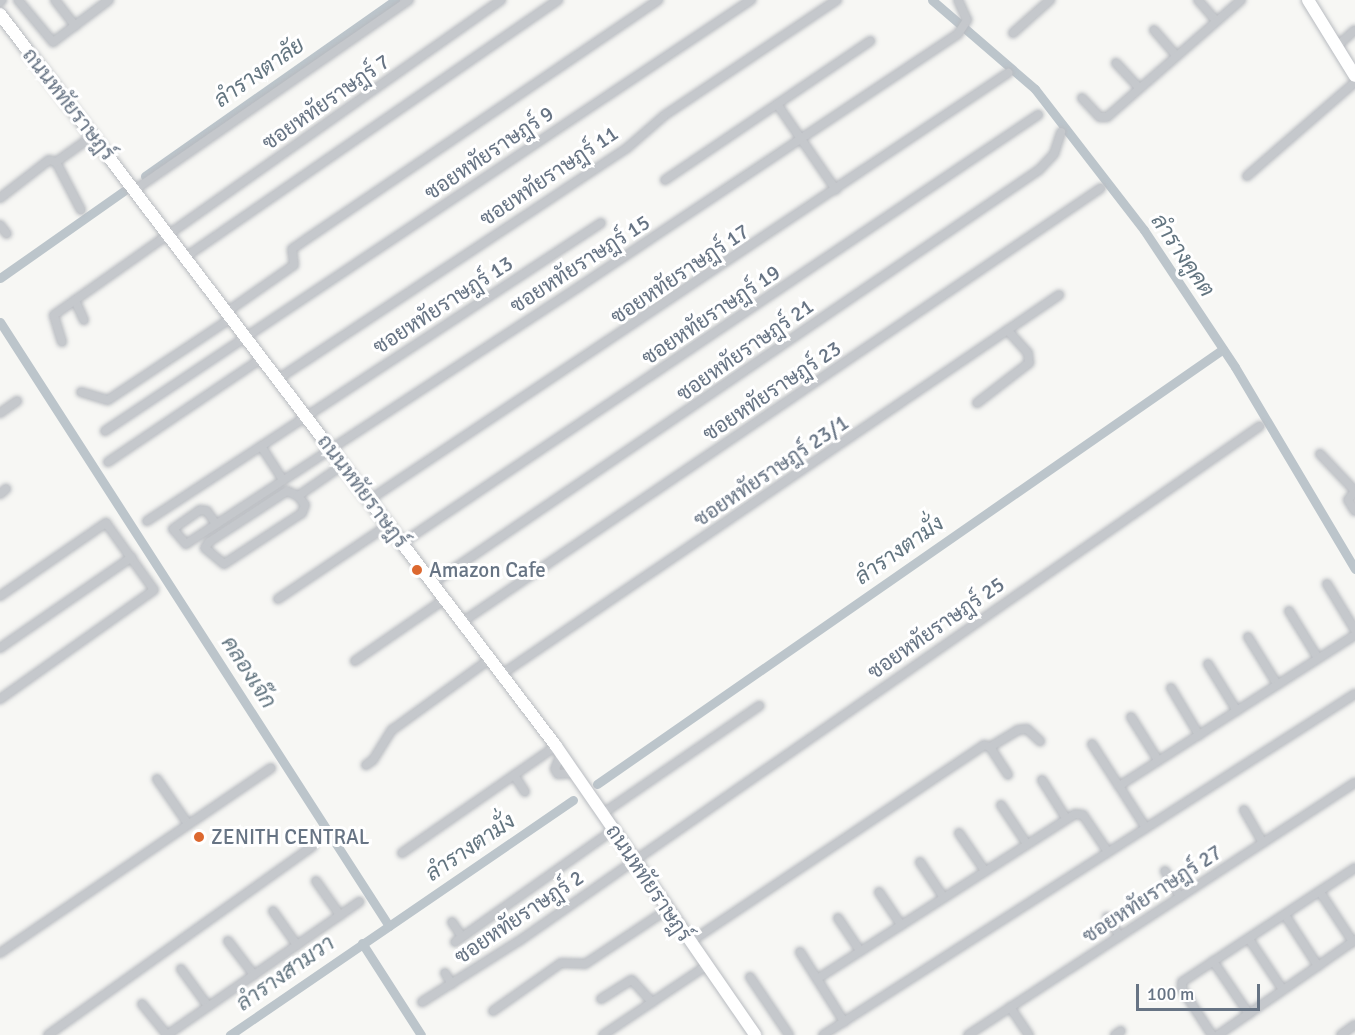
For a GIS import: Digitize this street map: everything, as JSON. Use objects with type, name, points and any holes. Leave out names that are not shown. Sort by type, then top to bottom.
[{"type":"main road","points":[[1308,0],[1355,76]]},
{"type":"main road","name":"ถนนหทัยราษฎร์","points":[[0,15],[188,256],[369,501],[502,674],[575,773],[755,1035]]},
{"type":"street","points":[[18,0],[48,40],[57,40],[109,0]]},
{"type":"street","points":[[55,0],[75,26]]},
{"type":"street","points":[[135,189],[409,0]]},
{"type":"street","name":"ซอยหทัยราษฎร์ 7","points":[[62,342],[53,318],[75,300],[501,0]]},
{"type":"street","points":[[188,256],[558,0]]},
{"type":"street","points":[[81,392],[108,400],[230,314],[294,265],[292,249],[658,0]]},
{"type":"street","name":"ซอยหทัยราษฎร์ 9","points":[[105,431],[751,0]]},
{"type":"street","name":"ซอยหทัยราษฎร์ 11","points":[[278,379],[627,148],[665,115],[837,0]]},
{"type":"street","name":"ซอยหทัยราษฎร์ 15","points":[[216,524],[207,512],[200,510],[173,529],[186,544],[800,140],[961,31],[967,20],[958,0]]},
{"type":"street","points":[[1013,33],[1050,0]]},
{"type":"street","points":[[1198,0],[1216,21]]},
{"type":"street","points":[[1082,98],[1102,118],[1241,0]]},
{"type":"street","points":[[1154,30],[1176,55]]},
{"type":"street","points":[[1336,47],[1355,30]]},
{"type":"street","points":[[665,180],[870,41]]},
{"type":"street","points":[[1116,63],[1139,88]]},
{"type":"street","name":"ซอยหทัยราษฎร์ 17","points":[[369,501],[1008,73]]},
{"type":"street","points":[[1247,176],[1355,82]]},
{"type":"street","points":[[777,104],[836,190]]},
{"type":"street","name":"ซอยหทัยราษฎร์ 19","points":[[402,543],[1038,115]]},
{"type":"street","name":"ซอยหทัยราษฎร์ 21","points":[[433,583],[1039,170],[1054,154],[1061,132]]},
{"type":"street","points":[[56,162],[94,135]]},
{"type":"street","points":[[0,198],[49,160],[56,162],[81,210]]},
{"type":"street","name":"ซอยหทัยราษฎร์ 23","points":[[462,622],[1101,188]]},
{"type":"street","name":"ซอยหทัยราษฎร์ 13","points":[[147,521],[601,223]]},
{"type":"street","points":[[0,225],[7,234]]},
{"type":"street","name":"ซอยหทัยราษฎร์ 23/1","points":[[502,674],[1059,295]]},
{"type":"street","points":[[75,300],[84,320]]},
{"type":"street","points":[[977,403],[1029,363],[1028,353],[1007,330]]},
{"type":"street","points":[[108,462],[262,358]]},
{"type":"street","points":[[0,413],[17,401]]},
{"type":"street","name":"ซอยหทัยราษฎร์ 25","points":[[634,860],[1260,426]]},
{"type":"street","points":[[261,447],[283,480]]},
{"type":"street","points":[[1320,454],[1355,491],[1348,501],[1355,511]]},
{"type":"street","points":[[298,496],[343,465]]},
{"type":"street","points":[[287,491],[298,496],[305,505],[302,513],[224,564],[206,548],[209,542],[275,497],[287,491]]},
{"type":"street","points":[[0,596],[106,523],[153,586],[152,593],[0,699]]},
{"type":"street","points":[[278,599],[388,525]]},
{"type":"street","points":[[0,648],[132,557]]},
{"type":"street","points":[[1327,584],[1355,630]]},
{"type":"street","points":[[355,661],[445,599]]},
{"type":"street","points":[[1289,611],[1318,658]]},
{"type":"street","points":[[1119,786],[1355,635]]},
{"type":"street","points":[[1248,637],[1277,684]]},
{"type":"street","points":[[366,765],[374,760],[392,730],[490,659]]},
{"type":"street","points":[[1208,664],[1237,711]]},
{"type":"street","points":[[1171,688],[1199,735]]},
{"type":"street","points":[[823,1035],[1355,694]]},
{"type":"street","points":[[602,814],[759,706]]},
{"type":"street","points":[[1131,717],[1158,760]]},
{"type":"street","points":[[990,747],[1018,730],[1027,729],[1040,741]]},
{"type":"street","points":[[1092,744],[1146,828]]},
{"type":"street","points":[[690,942],[984,745],[990,747],[1008,775]]},
{"type":"street","points":[[402,853],[514,775],[558,750]]},
{"type":"street","points":[[0,953],[271,768]]},
{"type":"street","points":[[514,775],[525,792]]},
{"type":"street","points":[[157,779],[188,824]]},
{"type":"street","points":[[1042,780],[1066,818]]},
{"type":"street","name":"ซอยหทัยราษฎร์ 27","points":[[968,1035],[1355,783]]},
{"type":"street","points":[[1001,805],[1027,844]]},
{"type":"street","points":[[1244,810],[1263,843]]},
{"type":"street","points":[[817,979],[1066,818],[1078,813],[1083,815],[1108,852]]},
{"type":"street","points":[[452,922],[459,939],[613,830]]},
{"type":"street","points":[[959,833],[985,871]]},
{"type":"street","points":[[48,1035],[313,846]]},
{"type":"street","name":"ซอยหทัยราษฎร์ 2","points":[[423,1002],[634,860]]},
{"type":"street","points":[[920,862],[944,898]]},
{"type":"street","points":[[1212,1035],[1181,986],[1213,961],[1355,869]]},
{"type":"street","points":[[1165,871],[1180,897]]},
{"type":"street","points":[[316,881],[340,915]]},
{"type":"street","points":[[879,892],[901,925]]},
{"type":"street","points":[[1218,1035],[1354,941],[1320,892]]},
{"type":"street","points":[[142,1004],[167,1035],[359,902]]},
{"type":"street","points":[[493,1011],[561,963],[585,964],[668,909]]},
{"type":"street","points":[[273,911],[297,945]]},
{"type":"street","points":[[1285,915],[1318,966]]},
{"type":"street","points":[[1107,917],[1120,936]]},
{"type":"street","points":[[838,918],[860,951]]},
{"type":"street","points":[[1249,939],[1283,990]]},
{"type":"street","points":[[228,940],[254,975]]},
{"type":"street","points":[[800,952],[844,1022]]},
{"type":"street","points":[[1213,961],[1249,1014]]},
{"type":"street","points":[[603,1035],[706,966]]},
{"type":"street","points":[[181,969],[208,1006]]},
{"type":"street","points":[[445,974],[452,984]]},
{"type":"street","points":[[750,977],[789,1035]]},
{"type":"street","points":[[602,999],[632,980],[652,1002]]},
{"type":"street","points":[[1010,1007],[1029,1035]]},
{"type":"street","points":[[1341,1035],[1355,1025]]},
{"type":"waterway","name":"ลำรางตาลัย","points":[[145,176],[395,0]]},
{"type":"waterway","name":"ลำรางคูคต","points":[[932,0],[1035,89],[1144,230],[1235,367],[1355,569]]},
{"type":"waterway","name":"ลำรางตาลัย","points":[[0,278],[124,191]]},
{"type":"waterway","name":"คลองเจ๊ก","points":[[0,322],[389,926],[230,1035]]},
{"type":"waterway","name":"ลำรางตามั่ง","points":[[597,784],[1223,349]]},
{"type":"waterway","name":"ลำรางตามั่ง","points":[[389,926],[573,800]]},
{"type":"waterway","name":"คลองเจ๊ก","points":[[362,943],[421,1035]]},
{"type":"place","name":"Amazon Cafe","points":[[417,570]]},
{"type":"place","name":"ZENITH CENTRAL","points":[[199,837]]},
{"type":"water label","name":"ลำรางสามวา","points":[[285,973]]}]
